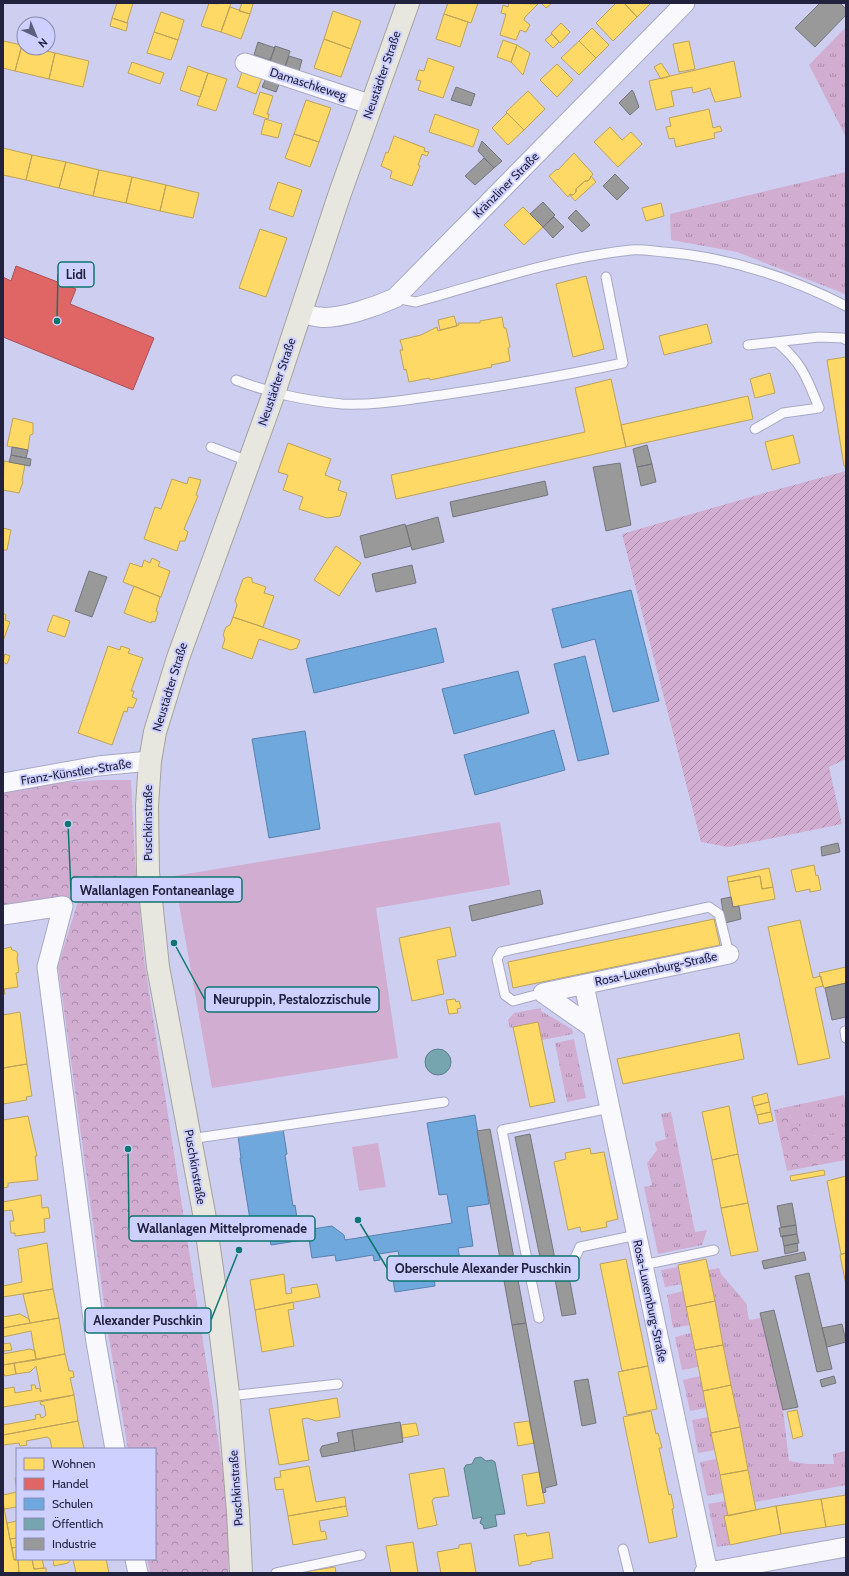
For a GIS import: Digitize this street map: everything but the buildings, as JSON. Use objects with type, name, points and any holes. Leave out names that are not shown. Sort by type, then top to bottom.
[{"type":"main road","name":"Neustädter Straße","points":[[150,761],[155,732],[178,658],[248,461],[274,394],[339,196],[408,3]]},
{"type":"main road","name":"Puschkinstraße","points":[[150,761],[147,806],[149,880],[158,967],[211,1259],[228,1396],[238,1512],[241,1573]]},
{"type":"street","name":"Kränzliner Straße","points":[[301,312],[320,318],[337,316],[378,306],[395,298],[685,3]]},
{"type":"street","name":"Damaschkeweg","points":[[245,63],[372,105]]},
{"type":"street","name":"Franz-Künstler-Straße","points":[[3,783],[98,766],[150,761]]},
{"type":"street","points":[[3,915],[63,906],[47,967],[96,1342],[114,1448]]},
{"type":"street","name":"Rosa-Luxemburg-Straße","points":[[543,993],[729,954]]},
{"type":"street","name":"Rosa-Luxemburg-Straße","points":[[584,985],[707,1573]]},
{"type":"street","points":[[543,993],[593,1028]]},
{"type":"street","points":[[707,1573],[846,1546]]},
{"type":"street","points":[[135,1560],[138,1573]]},
{"type":"lane","points":[[395,298],[416,302],[561,261],[632,250],[674,253],[711,258],[739,264],[804,286],[846,306]]},
{"type":"lane","points":[[236,380],[274,394],[290,397],[343,404],[379,403],[519,384],[624,363],[606,277]]},
{"type":"lane","points":[[748,345],[820,337],[843,338],[846,340]]},
{"type":"lane","points":[[755,429],[783,413],[819,408],[800,366],[790,353],[777,342]]},
{"type":"lane","points":[[211,447],[248,461]]},
{"type":"lane","points":[[543,993],[513,1001],[505,995],[497,959],[501,952],[709,908],[719,914],[729,954]]},
{"type":"lane","points":[[190,1139],[444,1102]]},
{"type":"lane","points":[[539,1318],[502,1130],[610,1108]]},
{"type":"lane","points":[[529,1270],[574,1260],[580,1247],[637,1235]]},
{"type":"lane","points":[[643,1265],[714,1250]]},
{"type":"lane","points":[[228,1396],[240,1396],[338,1384]]},
{"type":"lane","points":[[623,1549],[629,1573]]},
{"type":"lane","points":[[276,1573],[361,1555]]},
{"type":"green space","points":[[846,27],[846,137],[809,65]]},
{"type":"green space","points":[[846,172],[846,295],[737,252],[671,240],[670,214]]},
{"type":"green space","points":[[846,471],[846,759],[829,767],[842,824],[728,847],[701,842],[622,534]]},
{"type":"green space","points":[[102,780],[131,780],[135,860],[144,959],[229,1510],[228,1573],[150,1573],[147,1560],[156,1560],[156,1448],[128,1448],[108,1333],[58,966],[79,898],[3,909],[3,789],[20,785]]},
{"type":"green space","points":[[500,822],[510,885],[376,908],[398,1058],[212,1088],[174,876]]},
{"type":"green space","points":[[541,1008],[541,1011],[572,1029],[573,1034],[542,1040],[538,1022],[510,1028],[508,1020],[514,1013]]},
{"type":"green space","points":[[574,1039],[586,1098],[567,1102],[555,1043]]},
{"type":"green space","points":[[844,1095],[846,1101],[846,1133],[823,1136],[810,1134],[798,1125],[782,1108]]},
{"type":"green space","points":[[782,1108],[798,1125],[810,1134],[823,1136],[846,1133],[846,1160],[787,1171],[774,1110]]},
{"type":"green space","points":[[671,1112],[695,1232],[707,1230],[702,1245],[658,1254],[644,1187],[652,1185],[647,1163],[657,1150],[655,1142],[666,1139],[661,1114]]},
{"type":"green space","points":[[378,1143],[386,1187],[359,1191],[352,1147]]},
{"type":"green space","points":[[678,1267],[682,1284],[665,1287],[661,1270]]},
{"type":"green space","points":[[719,1268],[721,1274],[746,1303],[749,1320],[761,1318],[783,1410],[789,1461],[807,1464],[834,1464],[833,1454],[846,1451],[846,1485],[755,1502],[708,1270]]},
{"type":"green space","points":[[683,1291],[690,1325],[673,1328],[667,1295]]},
{"type":"green space","points":[[691,1333],[698,1367],[682,1370],[675,1337]]},
{"type":"green space","points":[[700,1376],[706,1408],[690,1411],[683,1380]]},
{"type":"green space","points":[[708,1417],[715,1450],[698,1453],[692,1420]]},
{"type":"green space","points":[[716,1459],[723,1493],[707,1496],[700,1462]]},
{"type":"green space","points":[[725,1501],[728,1516],[724,1517],[730,1545],[717,1547],[708,1504]]},
{"type":"place","name":"Lidl","points":[[57,321]]},
{"type":"place","name":"Wallanlagen Fontaneanlage","points":[[68,824]]},
{"type":"place","name":"Neuruppin, Pestalozzischule","points":[[174,943]]},
{"type":"place","name":"Wallanlagen Mittelpromenade","points":[[128,1149]]},
{"type":"place","name":"Oberschule Alexander Puschkin","points":[[358,1220]]},
{"type":"place","name":"Alexander Puschkin","points":[[239,1250]]}]
